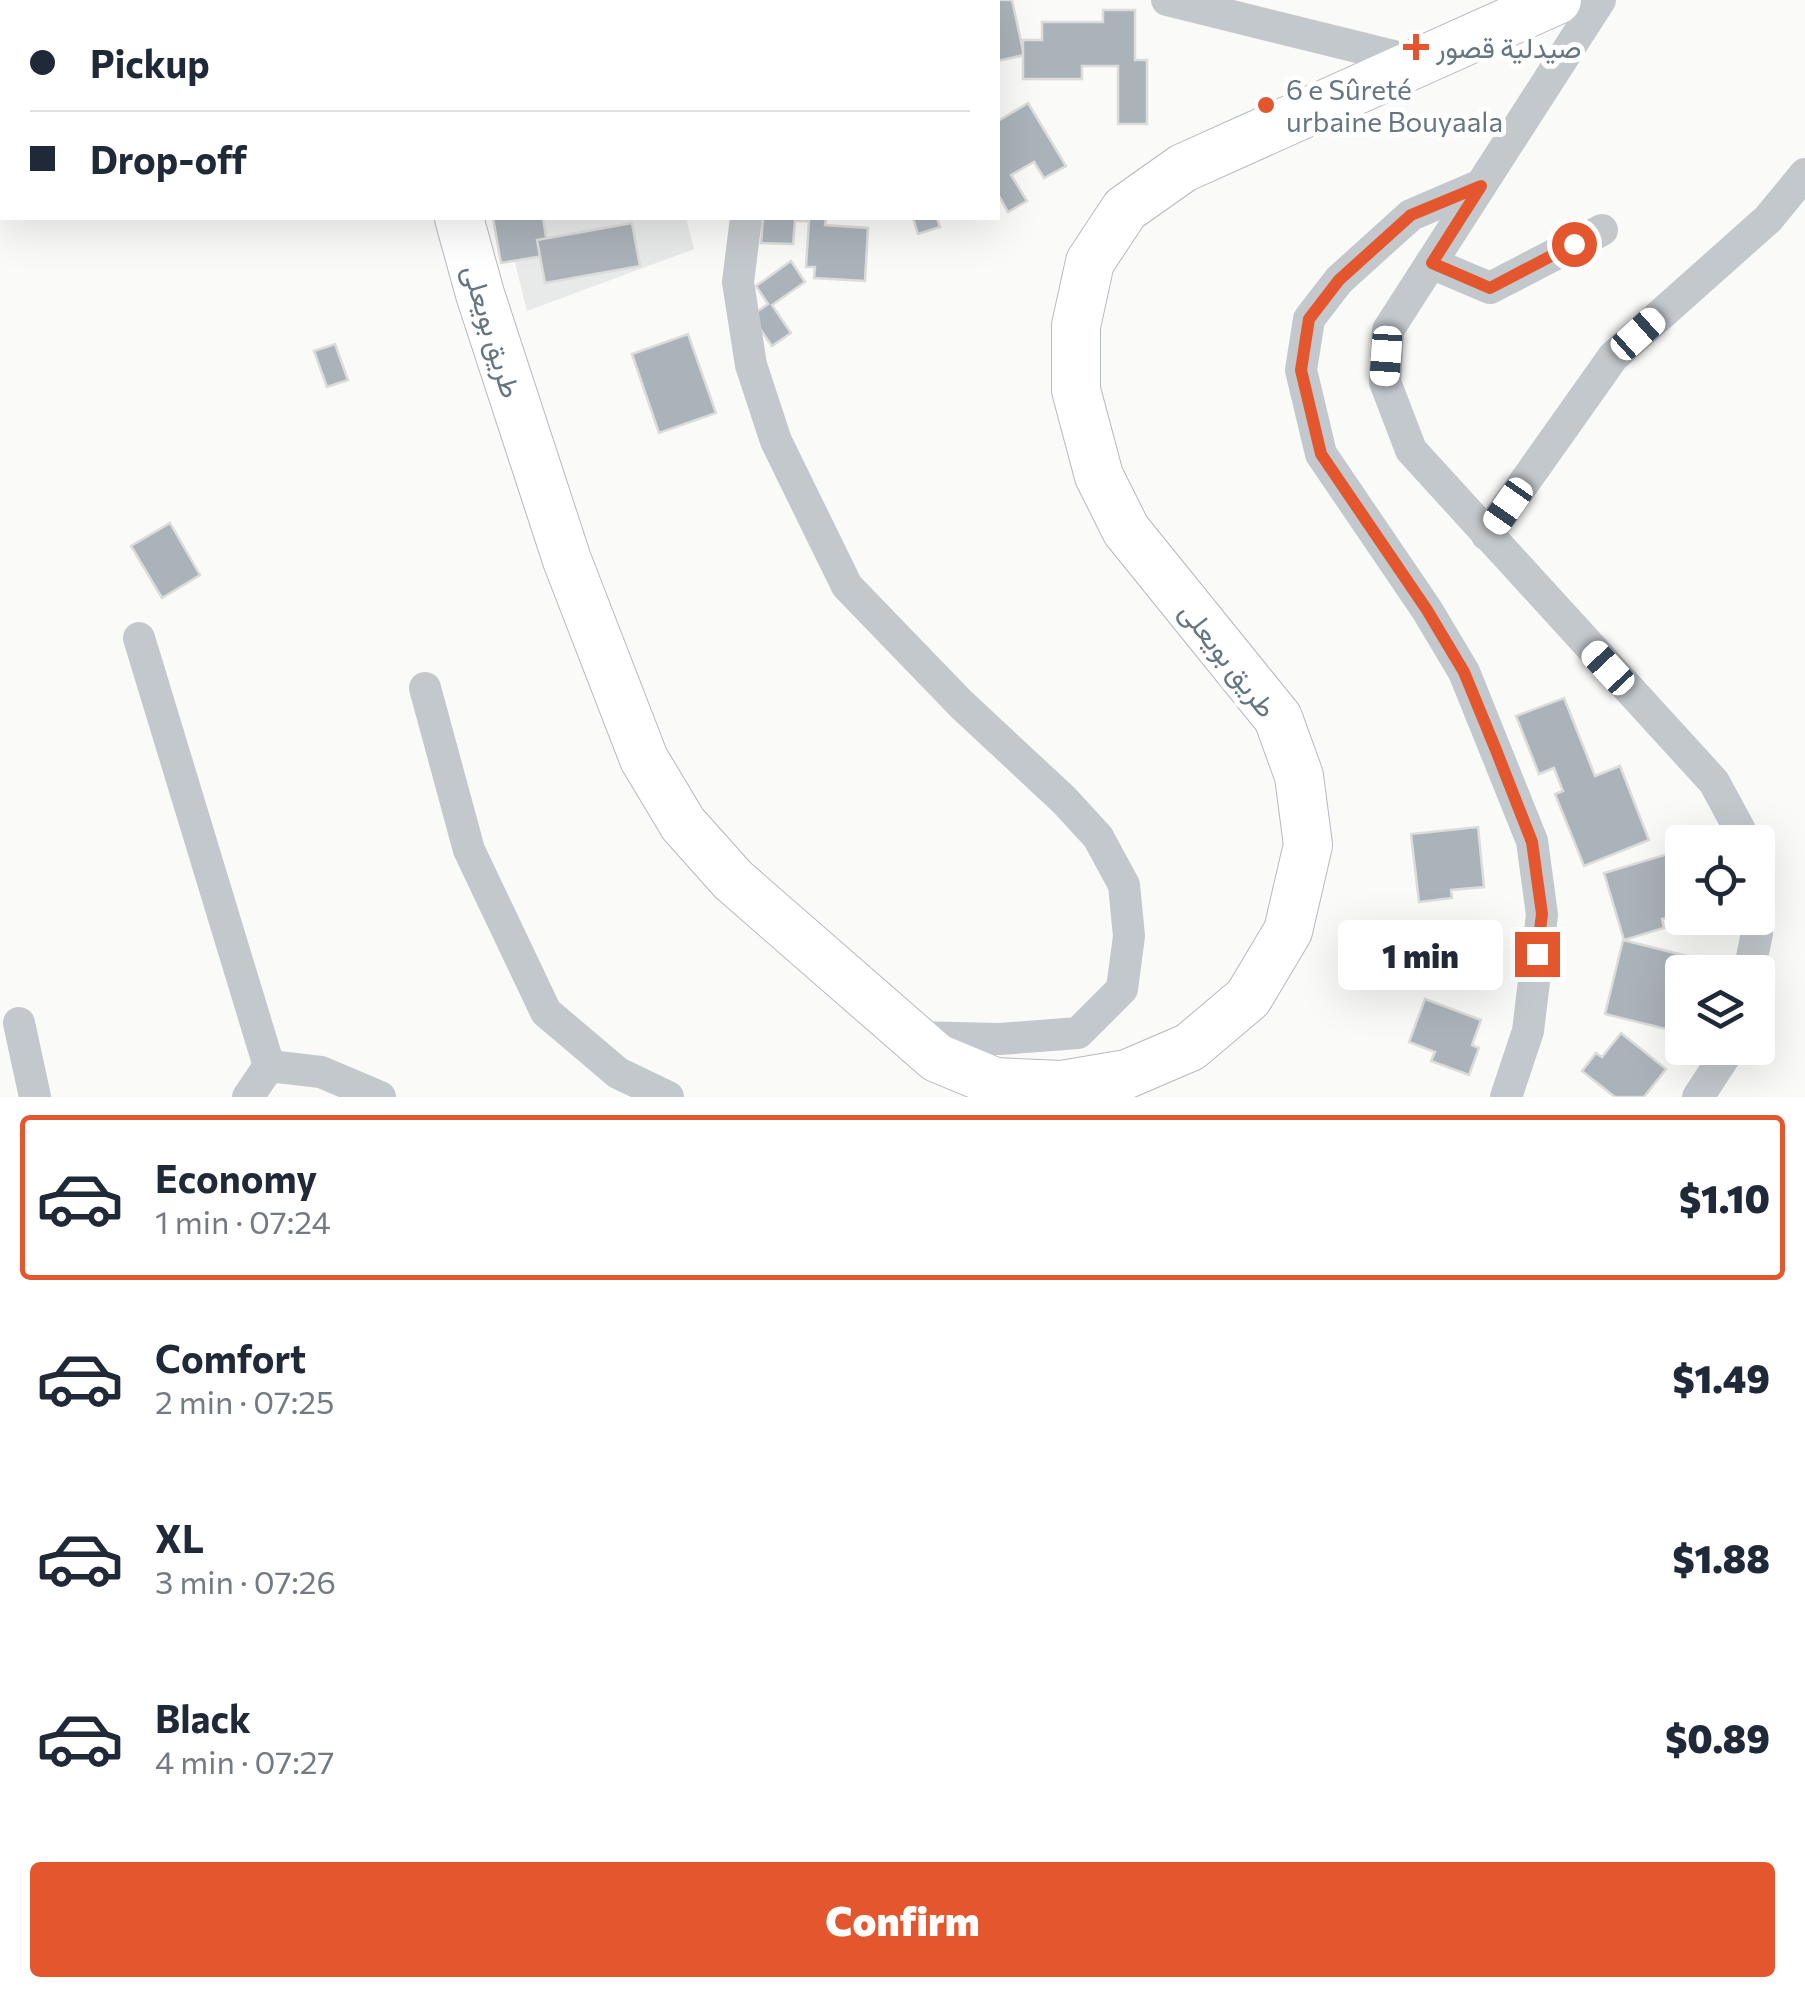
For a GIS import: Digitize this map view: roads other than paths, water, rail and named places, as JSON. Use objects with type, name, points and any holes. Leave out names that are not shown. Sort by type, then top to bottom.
[{"type":"main road","name":"طريق بويعلى","points":[[460,220],[567,560],[644,760],[683,824],[733,880],[937,1058],[995,1082],[1062,1086],[1126,1074],[1190,1047],[1248,998],[1288,931],[1308,845],[1299,776],[1278,718],[1126,530],[1099,476],[1076,390],[1076,326],[1090,262],[1124,209],[1184,168],[1558,0]]},
{"type":"street","points":[[1167,0],[1418,62]]},
{"type":"street","points":[[1600,0],[1388,330],[1384,382],[1411,450],[1714,782],[1737,825]]},
{"type":"street","points":[[1487,536],[1613,357],[1768,219],[1805,174]]},
{"type":"street","points":[[1481,186],[1411,215],[1339,280],[1309,319],[1301,370],[1321,454],[1427,610],[1464,672],[1532,842],[1542,914],[1528,1031],[1506,1097]]},
{"type":"street","points":[[746,220],[738,282],[751,365],[776,441],[847,586],[961,704],[1087,825],[1098,837],[1124,885],[1129,936],[1122,989],[1078,1033],[1000,1040],[913,1037]]},
{"type":"street","points":[[1432,263],[1490,288],[1602,230]]},
{"type":"street","points":[[140,638],[269,1066]]},
{"type":"street","points":[[425,688],[469,850],[546,1012],[618,1074],[668,1097]]},
{"type":"street","points":[[19,1024],[36,1097]]},
{"type":"street","points":[[1698,1097],[1719,1065]]},
{"type":"street","points":[[248,1097],[269,1066]]},
{"type":"street","points":[[269,1066],[321,1072],[380,1097]]},
{"type":"place","name":"صيدلية قصور","points":[[1416,47]]},
{"type":"place","name":"6 e Sûreté urbaine Bouyaala","points":[[1266,105]]}]
